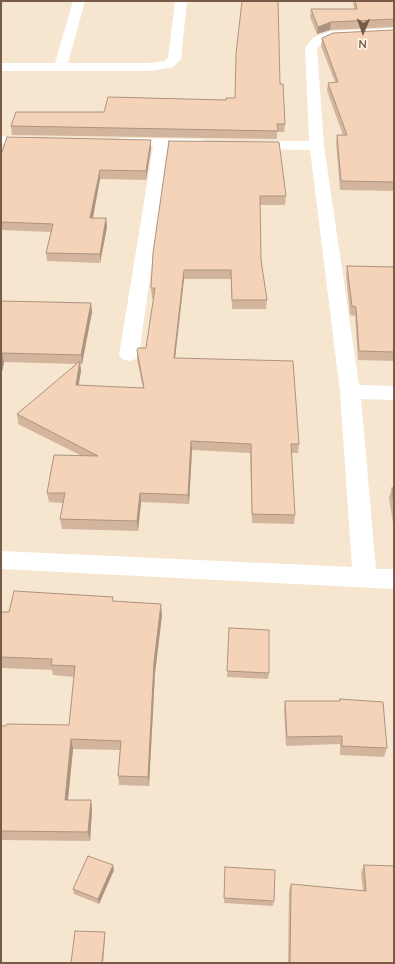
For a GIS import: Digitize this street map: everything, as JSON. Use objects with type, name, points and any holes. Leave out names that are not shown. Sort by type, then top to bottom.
[{"type":"street","points":[[60,67],[79,1]]},
{"type":"street","points":[[1,67],[150,67],[168,64],[174,59],[181,1]]},
{"type":"street","points":[[365,578],[350,392],[330,252],[318,146],[311,56],[312,48],[318,40],[330,35],[394,32]]},
{"type":"street","points":[[1,140],[49,141]]},
{"type":"street","points":[[105,142],[318,146]]},
{"type":"street","points":[[129,355],[161,143]]},
{"type":"street","points":[[350,392],[394,393]]},
{"type":"street","points":[[1,560],[394,579]]},
{"type":"shaded area","points":[[1,1],[394,1],[394,963],[1,963]]},
{"type":"building","points":[[242,1],[278,1],[280,84],[283,84],[285,124],[277,124],[278,131],[11,126],[16,112],[104,112],[108,97],[226,100],[226,98],[235,98],[236,54]]},
{"type":"building","points":[[355,1],[394,1],[394,19],[331,22],[318,27],[311,9],[357,9]]},
{"type":"building","points":[[394,30],[394,182],[341,181],[337,135],[347,135],[328,83],[338,82],[322,38],[333,33]]},
{"type":"building","points":[[7,137],[151,140],[146,171],[100,170],[90,218],[106,218],[100,254],[46,253],[53,224],[1,222],[1,155]]},
{"type":"building","points":[[169,141],[279,142],[286,196],[260,196],[261,260],[267,300],[232,300],[231,270],[184,270],[174,358],[293,361],[299,444],[291,444],[295,515],[252,514],[251,444],[191,441],[188,495],[140,493],[137,521],[60,519],[65,493],[47,493],[54,455],[98,456],[17,414],[80,361],[76,385],[144,388],[137,350],[138,348],[146,348],[155,288],[151,288],[153,253]]},
{"type":"building","points":[[347,266],[394,267],[394,352],[359,351],[356,307],[352,306]]},
{"type":"building","points":[[1,301],[91,303],[81,355],[2,353],[1,359]]},
{"type":"building","points":[[392,488],[394,488],[394,505]]},
{"type":"building","points":[[14,591],[113,597],[112,601],[161,604],[154,662],[148,777],[118,776],[121,741],[71,739],[65,800],[91,800],[88,832],[1,831],[1,726],[6,726],[7,724],[69,725],[75,666],[51,665],[52,659],[1,657],[1,612],[9,612]]},
{"type":"building","points":[[229,628],[269,630],[269,673],[227,671]]},
{"type":"building","points":[[340,699],[383,702],[387,748],[342,746],[342,736],[287,737],[285,701],[340,701]]},
{"type":"building","points":[[88,856],[113,865],[98,899],[73,889]]},
{"type":"building","points":[[364,865],[394,866],[394,963],[290,963],[291,884],[366,891]]},
{"type":"building","points":[[225,867],[275,870],[274,901],[224,898]]},
{"type":"building","points":[[75,931],[105,932],[102,963],[71,963]]}]
